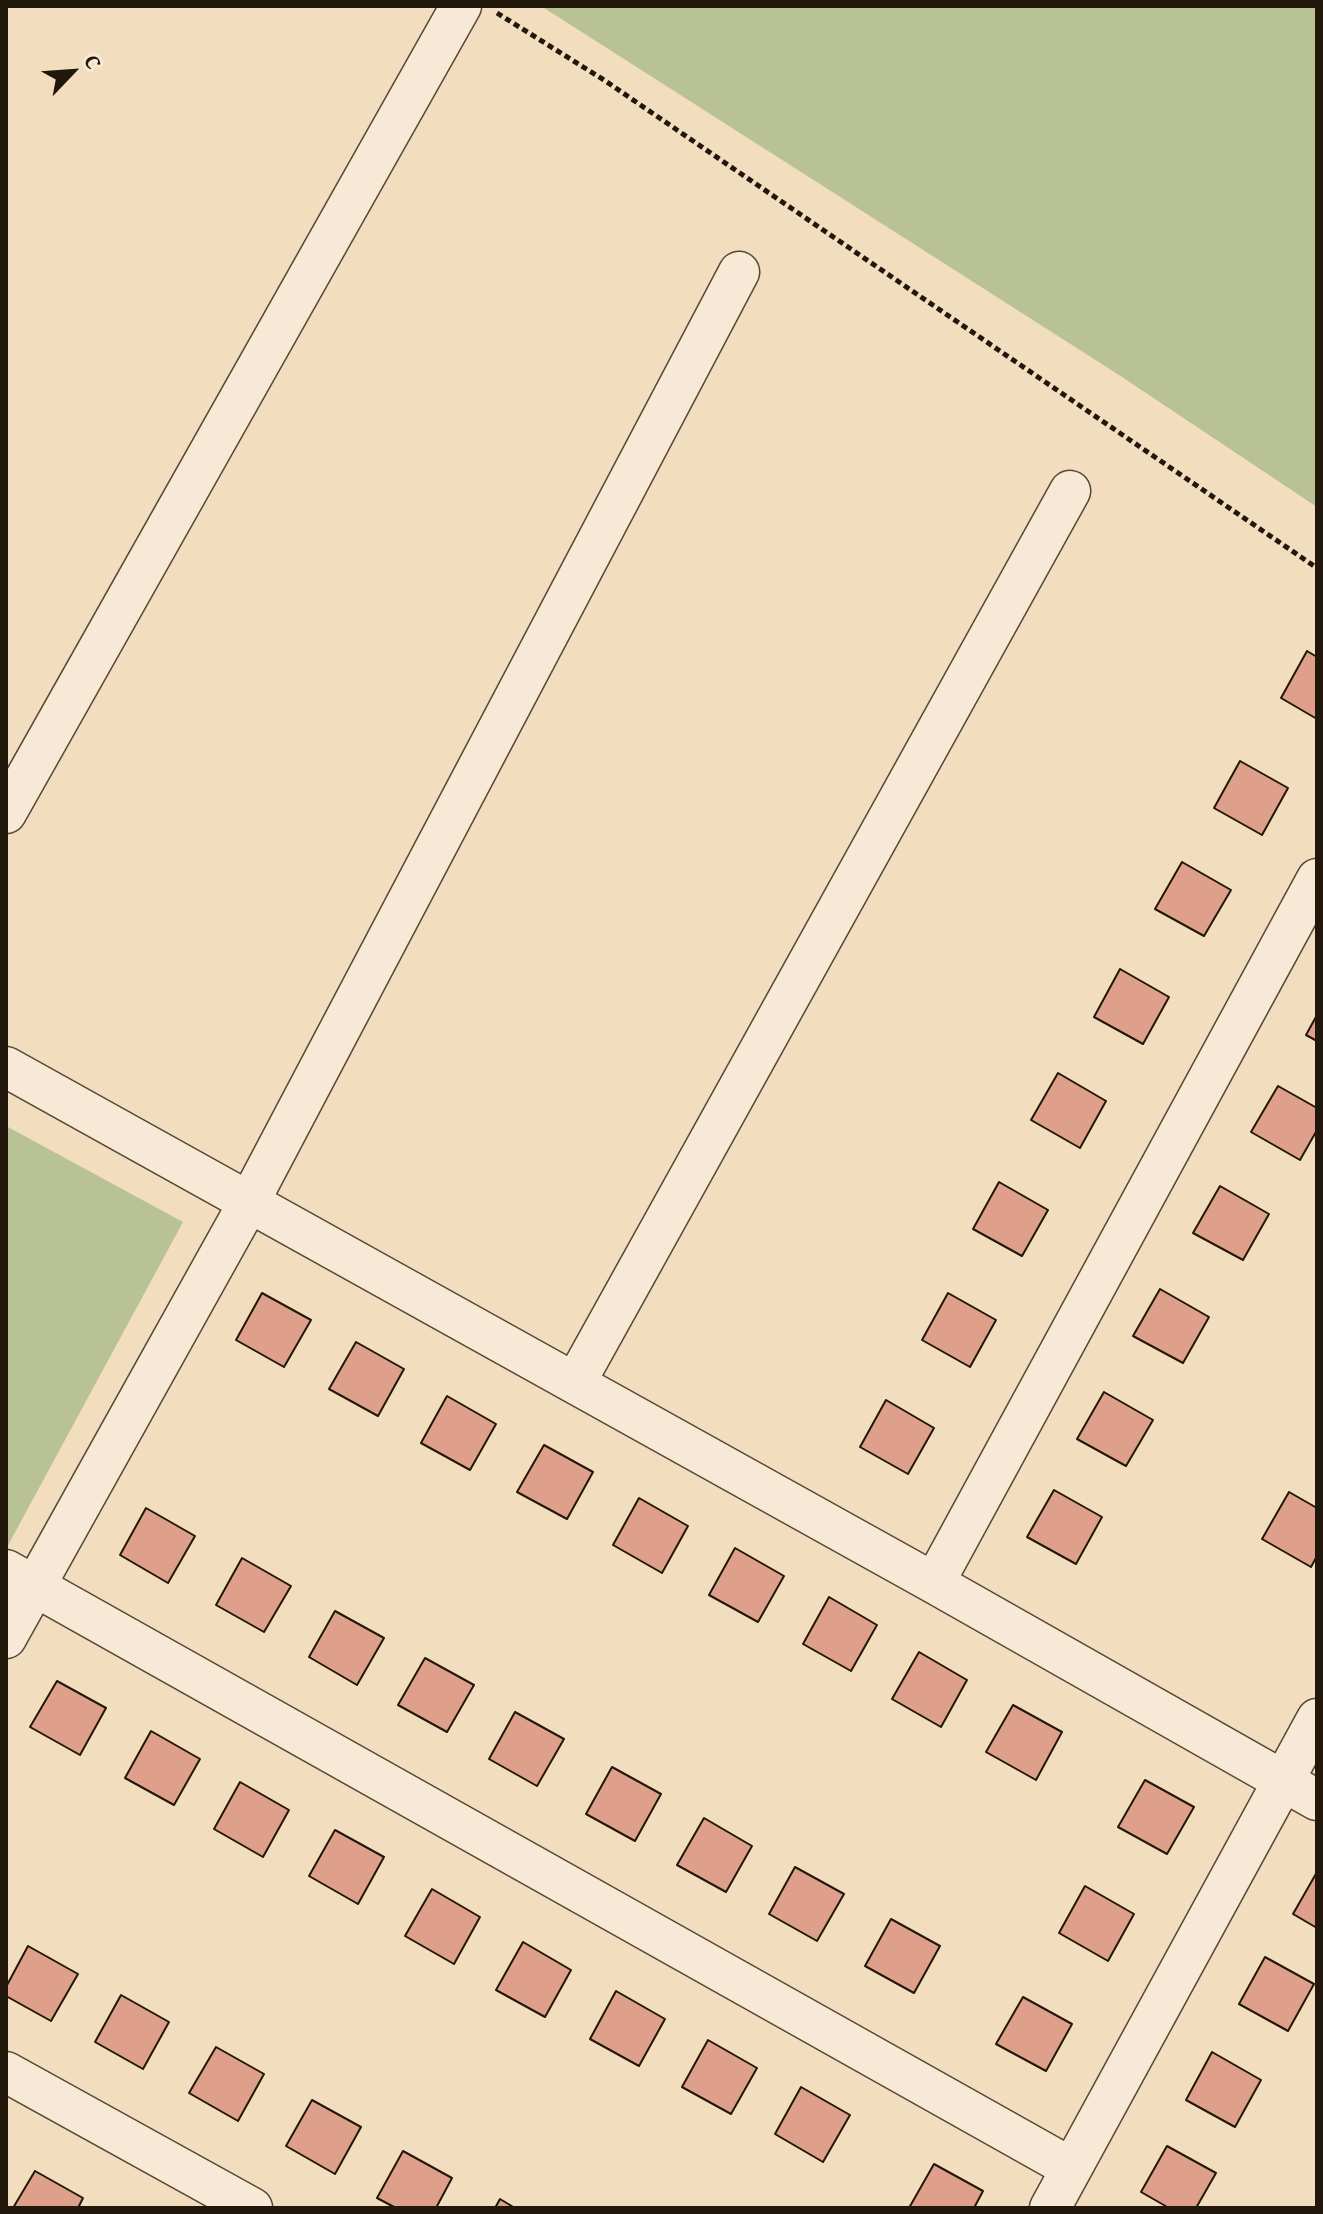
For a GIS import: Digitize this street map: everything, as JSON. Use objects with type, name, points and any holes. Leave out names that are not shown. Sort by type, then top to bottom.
[{"type":"street","points":[[6,813],[461,6]]},
{"type":"street","points":[[6,1638],[21,1578],[249,1202],[739,272]]},
{"type":"street","points":[[575,1383],[1070,491]]},
{"type":"street","points":[[934,1583],[1317,879]]},
{"type":"street","points":[[6,1067],[934,1583],[1317,1800]]},
{"type":"street","points":[[21,1578],[1071,2168]]},
{"type":"street","points":[[1050,2208],[1317,1719]]},
{"type":"street","points":[[6,2072],[252,2208]]},
{"type":"path","points":[[486,6],[604,80],[1317,568]]},
{"type":"green space","points":[[541,6],[1317,6],[1317,507],[1119,375]]},
{"type":"green space","points":[[6,1126],[183,1222],[6,1549]]},
{"type":"building","points":[[1307,651],[1317,657],[1317,719],[1281,698]]},
{"type":"building","points":[[1240,761],[1288,788],[1262,835],[1214,808]]},
{"type":"building","points":[[1182,862],[1231,890],[1204,936],[1155,909]]},
{"type":"building","points":[[1120,969],[1169,997],[1143,1044],[1094,1017]]},
{"type":"building","points":[[1317,1015],[1317,1041],[1306,1035]]},
{"type":"building","points":[[1058,1073],[1106,1101],[1080,1148],[1031,1120]]},
{"type":"building","points":[[1278,1086],[1317,1108],[1317,1130],[1300,1160],[1251,1132]]},
{"type":"building","points":[[999,1182],[1048,1210],[1022,1256],[973,1229]]},
{"type":"building","points":[[1220,1186],[1269,1214],[1243,1260],[1193,1233]]},
{"type":"building","points":[[1160,1289],[1209,1317],[1183,1363],[1133,1336]]},
{"type":"building","points":[[262,1293],[311,1320],[284,1367],[236,1340]]},
{"type":"building","points":[[948,1293],[996,1320],[970,1367],[922,1340]]},
{"type":"building","points":[[356,1342],[404,1369],[378,1416],[329,1389]]},
{"type":"building","points":[[1104,1392],[1153,1420],[1126,1466],[1077,1439]]},
{"type":"building","points":[[447,1396],[496,1424],[470,1470],[421,1443]]},
{"type":"building","points":[[886,1400],[934,1428],[908,1474],[860,1447]]},
{"type":"building","points":[[544,1445],[593,1472],[567,1519],[517,1492]]},
{"type":"building","points":[[1054,1490],[1102,1517],[1076,1564],[1027,1537]]},
{"type":"building","points":[[1289,1492],[1317,1508],[1317,1556],[1311,1567],[1262,1539]]},
{"type":"building","points":[[639,1498],[688,1526],[662,1573],[613,1545]]},
{"type":"building","points":[[146,1508],[195,1536],[168,1583],[120,1555]]},
{"type":"building","points":[[735,1548],[784,1576],[758,1622],[709,1595]]},
{"type":"building","points":[[242,1558],[291,1586],[264,1632],[216,1605]]},
{"type":"building","points":[[829,1597],[877,1625],[851,1671],[803,1644]]},
{"type":"building","points":[[335,1611],[384,1638],[357,1685],[309,1657]]},
{"type":"building","points":[[919,1652],[967,1680],[941,1727],[892,1699]]},
{"type":"building","points":[[425,1658],[474,1685],[447,1732],[398,1705]]},
{"type":"building","points":[[57,1681],[106,1708],[80,1755],[30,1727]]},
{"type":"building","points":[[1013,1705],[1062,1732],[1036,1780],[986,1752]]},
{"type":"building","points":[[515,1712],[564,1739],[537,1786],[489,1759]]},
{"type":"building","points":[[151,1731],[200,1759],[174,1805],[125,1778]]},
{"type":"building","points":[[612,1767],[661,1794],[635,1841],[586,1814]]},
{"type":"building","points":[[1145,1780],[1194,1807],[1167,1854],[1118,1827]]},
{"type":"building","points":[[240,1782],[289,1810],[263,1857],[214,1829]]},
{"type":"building","points":[[704,1818],[752,1846],[726,1892],[677,1865]]},
{"type":"building","points":[[335,1830],[384,1857],[358,1904],[309,1876]]},
{"type":"building","points":[[795,1867],[844,1894],[817,1941],[769,1914]]},
{"type":"building","points":[[1317,1872],[1317,1928],[1293,1914]]},
{"type":"building","points":[[1085,1886],[1134,1914],[1108,1961],[1059,1933]]},
{"type":"building","points":[[432,1889],[480,1917],[454,1964],[405,1936]]},
{"type":"building","points":[[891,1919],[940,1946],[914,1993],[865,1966]]},
{"type":"building","points":[[523,1942],[571,1970],[545,2017],[496,1990]]},
{"type":"building","points":[[28,1946],[78,1974],[51,2021],[6,1996],[6,1987]]},
{"type":"building","points":[[1265,1957],[1314,1984],[1288,2031],[1239,2004]]},
{"type":"building","points":[[616,1991],[665,2019],[639,2066],[590,2039]]},
{"type":"building","points":[[121,1995],[169,2022],[143,2069],[95,2042]]},
{"type":"building","points":[[1023,1997],[1072,2024],[1046,2071],[996,2044]]},
{"type":"building","points":[[708,2040],[757,2068],[731,2114],[682,2087]]},
{"type":"building","points":[[216,2047],[264,2074],[238,2121],[189,2093]]},
{"type":"building","points":[[1212,2052],[1261,2080],[1235,2127],[1186,2100]]},
{"type":"building","points":[[801,2087],[850,2115],[823,2162],[775,2134]]},
{"type":"building","points":[[312,2100],[361,2127],[335,2174],[286,2146]]},
{"type":"building","points":[[1167,2146],[1216,2173],[1196,2208],[1169,2208],[1141,2192]]},
{"type":"building","points":[[403,2151],[452,2178],[436,2208],[396,2208],[377,2198]]},
{"type":"building","points":[[934,2164],[983,2191],[974,2208],[909,2208]]},
{"type":"building","points":[[35,2171],[83,2198],[78,2208],[13,2208]]},
{"type":"building","points":[[500,2199],[515,2208],[495,2208]]}]
